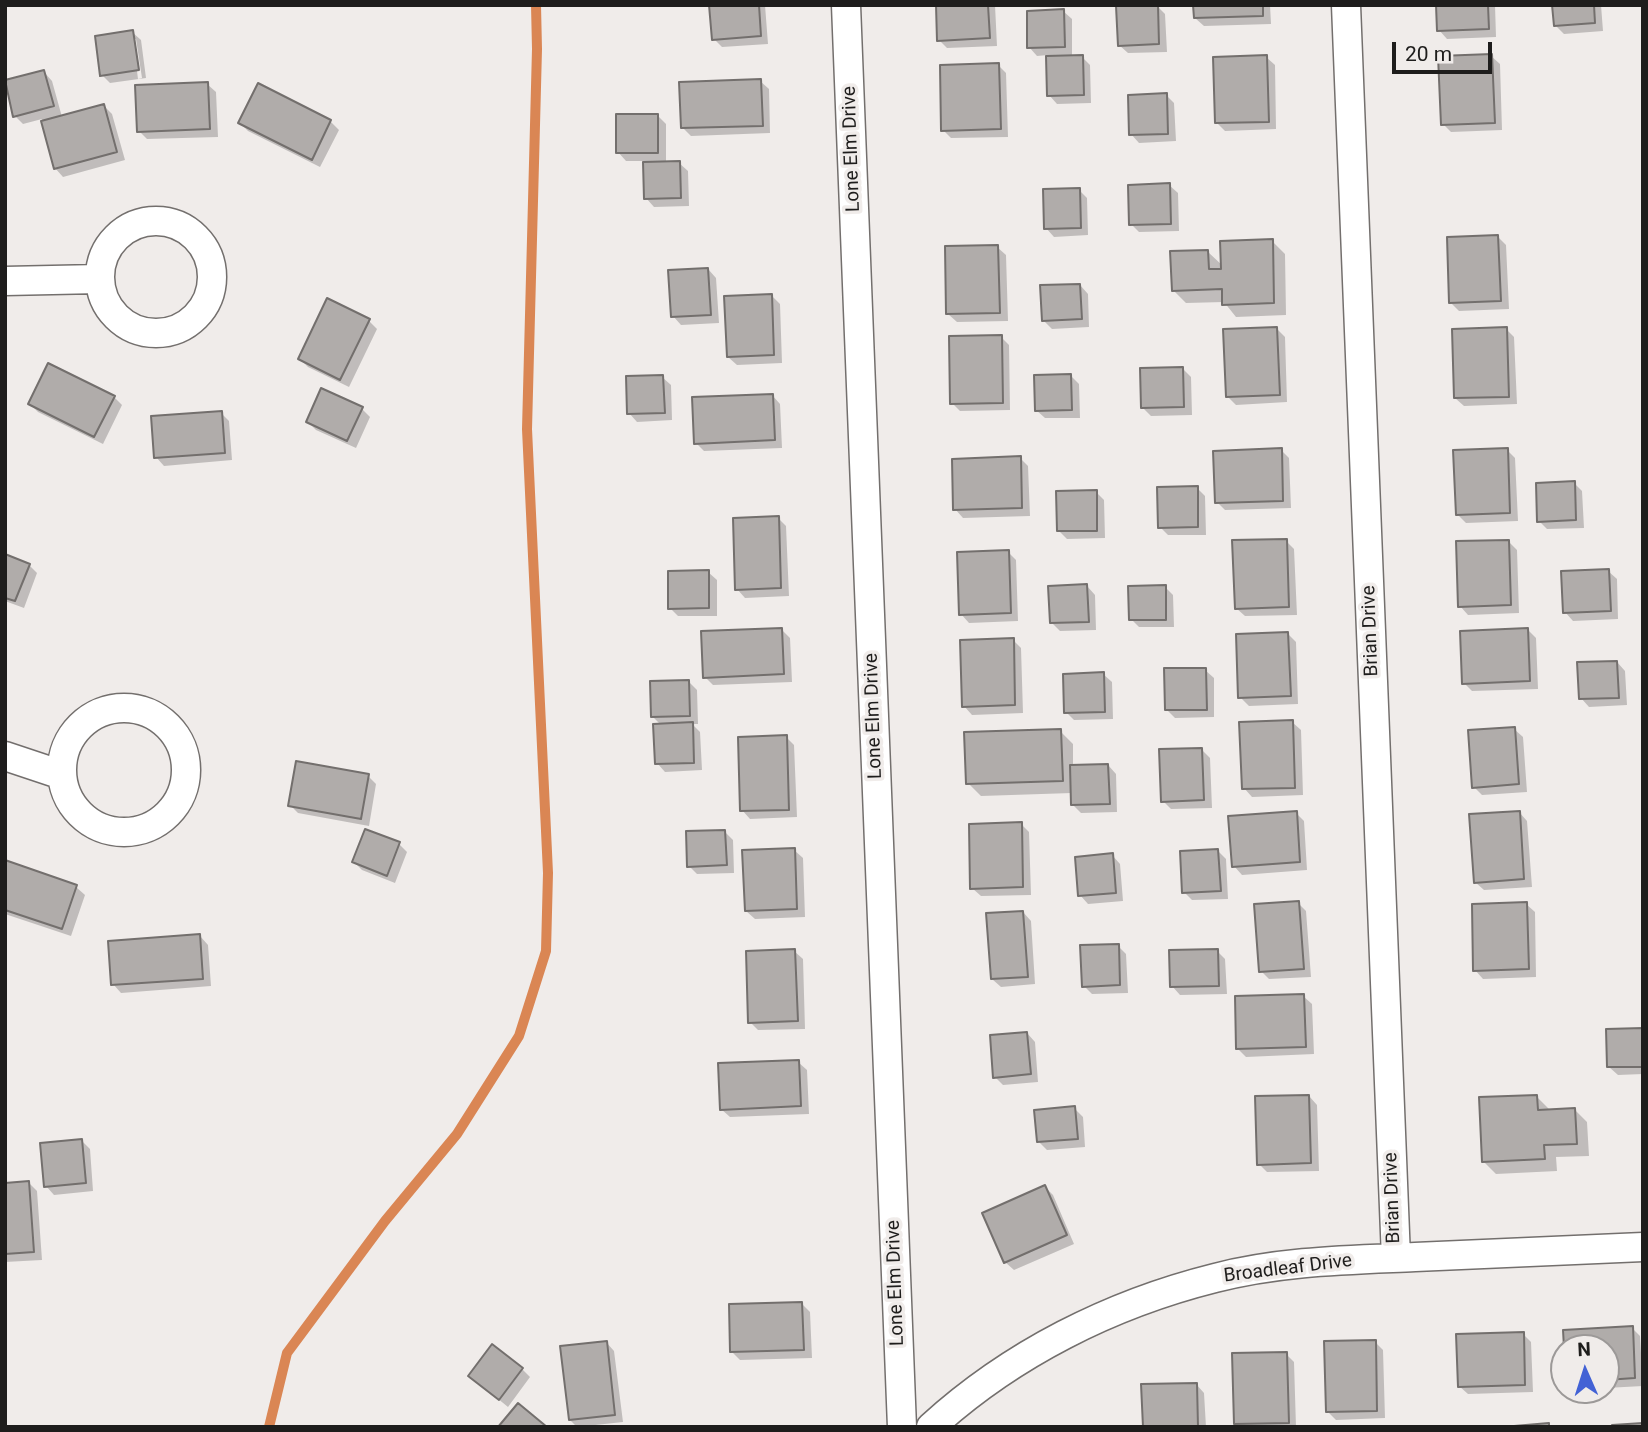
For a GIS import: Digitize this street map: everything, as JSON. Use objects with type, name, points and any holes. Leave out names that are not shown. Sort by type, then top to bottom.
[{"type":"street","name":"Lone Elm Drive","points":[[846,5],[902,1427]]},
{"type":"street","name":"Brian Drive","points":[[1346,5],[1396,1258]]},
{"type":"street","points":[[154,220],[172,223],[187,230],[200,242],[209,257],[212,276],[209,296],[200,313],[185,325],[166,332],[147,332],[129,326],[113,314],[103,297],[99,279],[102,261],[109,245],[121,232],[137,223],[154,220]]},
{"type":"street","points":[[5,281],[99,279]]},
{"type":"street","points":[[125,707],[145,711],[163,721],[177,736],[185,755],[186,776],[182,793],[173,809],[150,825],[124,832],[89,821],[75,808],[66,792],[62,775],[64,754],[72,736],[87,720],[105,711],[125,707]]},
{"type":"street","points":[[5,756],[62,775]]},
{"type":"street","name":"Broadleaf Drive","points":[[932,1427],[1009,1366],[1074,1329],[1138,1302],[1216,1278],[1283,1265],[1643,1247]]},
{"type":"building","points":[[709,5],[759,5],[761,36],[712,40]]},
{"type":"building","points":[[936,5],[988,5],[990,38],[937,41]]},
{"type":"building","points":[[1158,5],[1159,44],[1118,46],[1116,6]]},
{"type":"building","points":[[1193,5],[1263,5],[1263,16],[1194,18]]},
{"type":"building","points":[[1436,5],[1488,5],[1489,29],[1437,31]]},
{"type":"building","points":[[1552,5],[1594,5],[1595,23],[1554,26]]},
{"type":"building","points":[[1064,9],[1065,47],[1027,48],[1027,11]]},
{"type":"building","points":[[133,30],[139,70],[100,76],[95,36]]},
{"type":"building","points":[[1492,54],[1495,123],[1441,125],[1438,56]]},
{"type":"building","points":[[1083,55],[1084,95],[1047,96],[1046,56]]},
{"type":"building","points":[[1267,55],[1269,122],[1215,123],[1213,57]]},
{"type":"building","points":[[999,63],[1001,129],[941,131],[940,65]]},
{"type":"building","points":[[44,70],[54,106],[13,117],[5,80]]},
{"type":"building","points":[[761,79],[763,126],[681,128],[679,82]]},
{"type":"building","points":[[208,82],[210,129],[137,132],[135,85]]},
{"type":"building","points":[[258,83],[331,120],[312,160],[238,123]]},
{"type":"building","points":[[1167,93],[1168,134],[1129,135],[1128,95]]},
{"type":"building","points":[[104,104],[117,152],[54,169],[41,121]]},
{"type":"building","points":[[616,114],[658,114],[658,153],[616,153]]},
{"type":"building","points":[[680,161],[681,198],[644,199],[643,162]]},
{"type":"building","points":[[1170,183],[1171,224],[1129,225],[1128,185]]},
{"type":"building","points":[[1080,188],[1081,228],[1044,229],[1043,189]]},
{"type":"building","points":[[1498,235],[1501,301],[1449,303],[1447,237]]},
{"type":"building","points":[[1273,239],[1274,303],[1222,305],[1222,289],[1172,291],[1170,251],[1208,250],[1209,269],[1221,269],[1220,241]]},
{"type":"building","points":[[998,245],[1000,313],[946,314],[945,246]]},
{"type":"building","points":[[708,268],[711,315],[671,317],[668,270]]},
{"type":"building","points":[[1080,284],[1082,319],[1042,321],[1040,285]]},
{"type":"building","points":[[772,294],[774,355],[727,357],[724,296]]},
{"type":"building","points":[[327,298],[370,319],[340,380],[298,359]]},
{"type":"building","points":[[1277,327],[1280,395],[1226,397],[1223,329]]},
{"type":"building","points":[[1507,327],[1509,397],[1454,398],[1452,329]]},
{"type":"building","points":[[1002,335],[1003,403],[950,404],[949,336]]},
{"type":"building","points":[[48,363],[115,396],[94,437],[28,404]]},
{"type":"building","points":[[1183,367],[1184,407],[1141,408],[1140,368]]},
{"type":"building","points":[[1071,374],[1072,410],[1035,411],[1034,375]]},
{"type":"building","points":[[663,375],[665,413],[627,414],[626,376]]},
{"type":"building","points":[[321,388],[363,407],[347,441],[306,422]]},
{"type":"building","points":[[773,394],[775,440],[694,444],[692,397]]},
{"type":"building","points":[[222,411],[225,453],[154,458],[151,416]]},
{"type":"building","points":[[1282,448],[1283,501],[1215,503],[1213,451]]},
{"type":"building","points":[[1508,448],[1510,513],[1456,515],[1453,450]]},
{"type":"building","points":[[1021,456],[1022,508],[953,510],[952,459]]},
{"type":"building","points":[[1575,481],[1576,520],[1537,522],[1536,483]]},
{"type":"building","points":[[1198,486],[1198,527],[1158,528],[1157,487]]},
{"type":"building","points":[[1097,490],[1097,531],[1057,531],[1056,491]]},
{"type":"building","points":[[779,516],[781,588],[735,590],[733,518]]},
{"type":"building","points":[[1287,539],[1289,607],[1235,609],[1232,540]]},
{"type":"building","points":[[1509,540],[1511,605],[1458,607],[1456,541]]},
{"type":"building","points":[[1009,550],[1011,613],[959,615],[957,552]]},
{"type":"building","points":[[5,554],[30,564],[15,601],[5,598]]},
{"type":"building","points":[[1609,569],[1611,611],[1563,613],[1561,571]]},
{"type":"building","points":[[709,570],[709,608],[668,609],[668,571]]},
{"type":"building","points":[[1087,584],[1089,622],[1050,623],[1048,586]]},
{"type":"building","points":[[1166,585],[1166,620],[1129,620],[1128,586]]},
{"type":"building","points":[[782,628],[784,674],[703,678],[701,631]]},
{"type":"building","points":[[1528,628],[1530,681],[1462,684],[1460,631]]},
{"type":"building","points":[[1288,632],[1291,696],[1238,698],[1236,634]]},
{"type":"building","points":[[1014,638],[1015,705],[962,707],[960,640]]},
{"type":"building","points":[[1617,661],[1619,698],[1579,699],[1577,662]]},
{"type":"building","points":[[1164,668],[1206,668],[1207,710],[1165,710]]},
{"type":"building","points":[[1104,672],[1105,712],[1064,713],[1063,674]]},
{"type":"building","points":[[689,680],[690,716],[651,717],[650,681]]},
{"type":"building","points":[[1293,720],[1295,788],[1242,789],[1239,722]]},
{"type":"building","points":[[693,722],[694,763],[655,764],[653,724]]},
{"type":"building","points":[[1515,727],[1519,784],[1472,788],[1468,730]]},
{"type":"building","points":[[1061,729],[1063,781],[966,784],[964,732]]},
{"type":"building","points":[[787,735],[789,810],[740,811],[738,737]]},
{"type":"building","points":[[1202,748],[1204,800],[1161,802],[1159,749]]},
{"type":"building","points":[[296,761],[369,774],[361,819],[288,806]]},
{"type":"building","points":[[1108,764],[1110,804],[1071,805],[1070,765]]},
{"type":"building","points":[[1297,811],[1300,862],[1232,867],[1228,816]]},
{"type":"building","points":[[1520,811],[1524,879],[1474,883],[1469,814]]},
{"type":"building","points":[[1022,822],[1023,887],[970,889],[969,824]]},
{"type":"building","points":[[365,829],[400,842],[387,876],[352,862]]},
{"type":"building","points":[[725,830],[727,865],[687,867],[686,831]]},
{"type":"building","points":[[795,848],[797,909],[745,911],[742,850]]},
{"type":"building","points":[[1218,849],[1221,891],[1182,893],[1180,851]]},
{"type":"building","points":[[1113,853],[1116,893],[1078,896],[1075,857]]},
{"type":"building","points":[[5,860],[77,885],[62,929],[5,910]]},
{"type":"building","points":[[1299,901],[1304,969],[1259,972],[1254,904]]},
{"type":"building","points":[[1527,902],[1529,969],[1473,971],[1472,904]]},
{"type":"building","points":[[1023,911],[1028,977],[991,979],[986,913]]},
{"type":"building","points":[[200,934],[203,979],[111,985],[108,941]]},
{"type":"building","points":[[1119,944],[1120,985],[1082,987],[1080,945]]},
{"type":"building","points":[[795,949],[798,1021],[748,1023],[746,951]]},
{"type":"building","points":[[1218,949],[1219,986],[1170,987],[1169,950]]},
{"type":"building","points":[[1304,994],[1306,1047],[1236,1049],[1235,996]]},
{"type":"building","points":[[1643,1028],[1643,1067],[1607,1067],[1606,1029]]},
{"type":"building","points":[[1027,1032],[1031,1074],[993,1078],[990,1035]]},
{"type":"building","points":[[799,1060],[801,1106],[720,1110],[718,1063]]},
{"type":"building","points":[[1309,1095],[1311,1163],[1257,1165],[1255,1096]]},
{"type":"building","points":[[1537,1095],[1538,1110],[1575,1108],[1577,1144],[1544,1145],[1545,1159],[1482,1162],[1479,1097]]},
{"type":"building","points":[[1075,1106],[1078,1139],[1037,1142],[1034,1110]]},
{"type":"building","points":[[82,1139],[86,1183],[44,1187],[40,1143]]},
{"type":"building","points":[[29,1181],[34,1252],[5,1254],[5,1183]]},
{"type":"building","points":[[1045,1185],[1067,1235],[1004,1263],[982,1213]]},
{"type":"building","points":[[802,1302],[804,1350],[730,1352],[729,1304]]},
{"type":"building","points":[[1633,1326],[1635,1378],[1620,1379],[1620,1334],[1563,1334],[1563,1330]]},
{"type":"building","points":[[1524,1332],[1525,1385],[1458,1387],[1456,1334]]},
{"type":"building","points":[[1376,1340],[1377,1411],[1326,1412],[1324,1341]]},
{"type":"building","points":[[607,1341],[615,1415],[569,1420],[560,1346]]},
{"type":"building","points":[[492,1344],[523,1368],[499,1400],[468,1376]]},
{"type":"building","points":[[1287,1352],[1289,1423],[1234,1424],[1232,1353]]},
{"type":"building","points":[[1197,1383],[1198,1427],[1143,1427],[1141,1384]]},
{"type":"building","points":[[518,1403],[547,1427],[498,1427]]},
{"type":"building","points":[[1549,1423],[1549,1427],[1514,1427],[1514,1426]]},
{"type":"building","points":[[1643,1423],[1643,1427],[1612,1427],[1612,1425]]},
{"type":"waterway","points":[[269,1427],[287,1353],[385,1221],[457,1134],[519,1036],[546,951],[548,873],[527,429],[536,5]]}]
